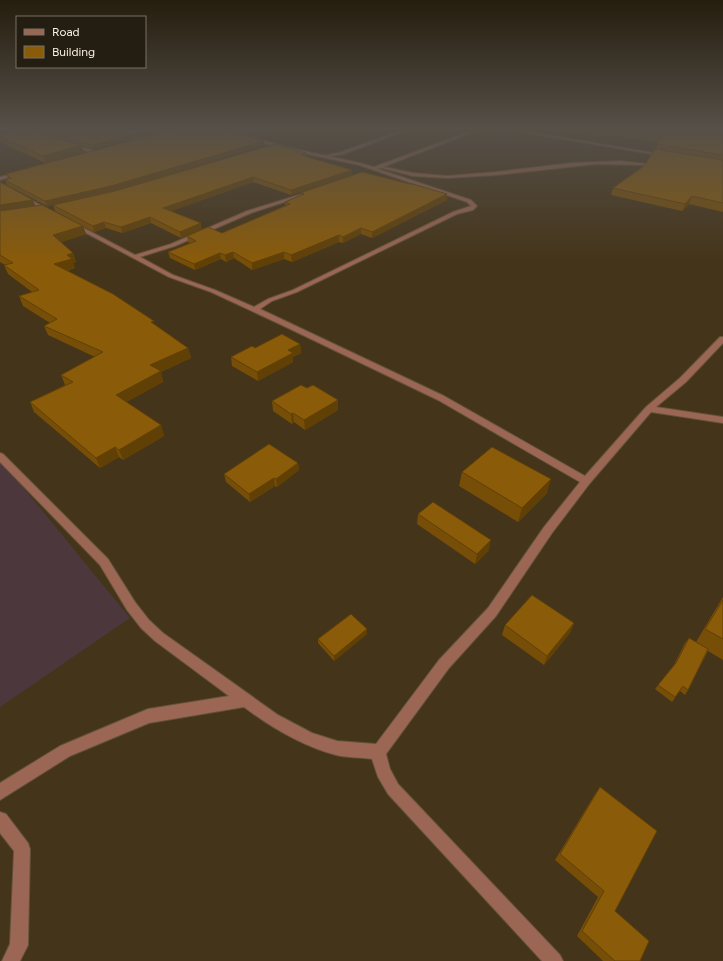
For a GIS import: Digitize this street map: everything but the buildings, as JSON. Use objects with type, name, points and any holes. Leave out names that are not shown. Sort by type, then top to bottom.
[{"type":"street","points":[[0,179],[16,174]]},
{"type":"street","points":[[255,310],[270,300],[295,291],[378,249],[455,213],[474,207],[474,204],[469,201],[393,174]]},
{"type":"street","points":[[406,174],[447,177],[489,174]]},
{"type":"street","points":[[0,185],[49,209],[62,219],[171,276],[214,291],[441,398],[586,481]]},
{"type":"street","points":[[134,257],[172,246],[228,220],[316,190]]},
{"type":"street","points":[[31,212],[49,209]]},
{"type":"street","points":[[554,961],[393,789],[384,776],[379,752],[444,664],[492,612],[548,530],[586,481],[649,409],[683,380],[723,339]]},
{"type":"street","points":[[649,409],[723,420]]},
{"type":"street","points":[[0,456],[104,562],[144,624],[159,637],[273,720],[309,740],[337,748],[379,752]]},
{"type":"street","points":[[0,792],[65,751],[148,716],[246,700]]},
{"type":"street","points":[[0,820],[22,849],[20,945],[11,961]]},
{"type":"shaded area","points":[[0,459],[130,618],[0,707]]}]
